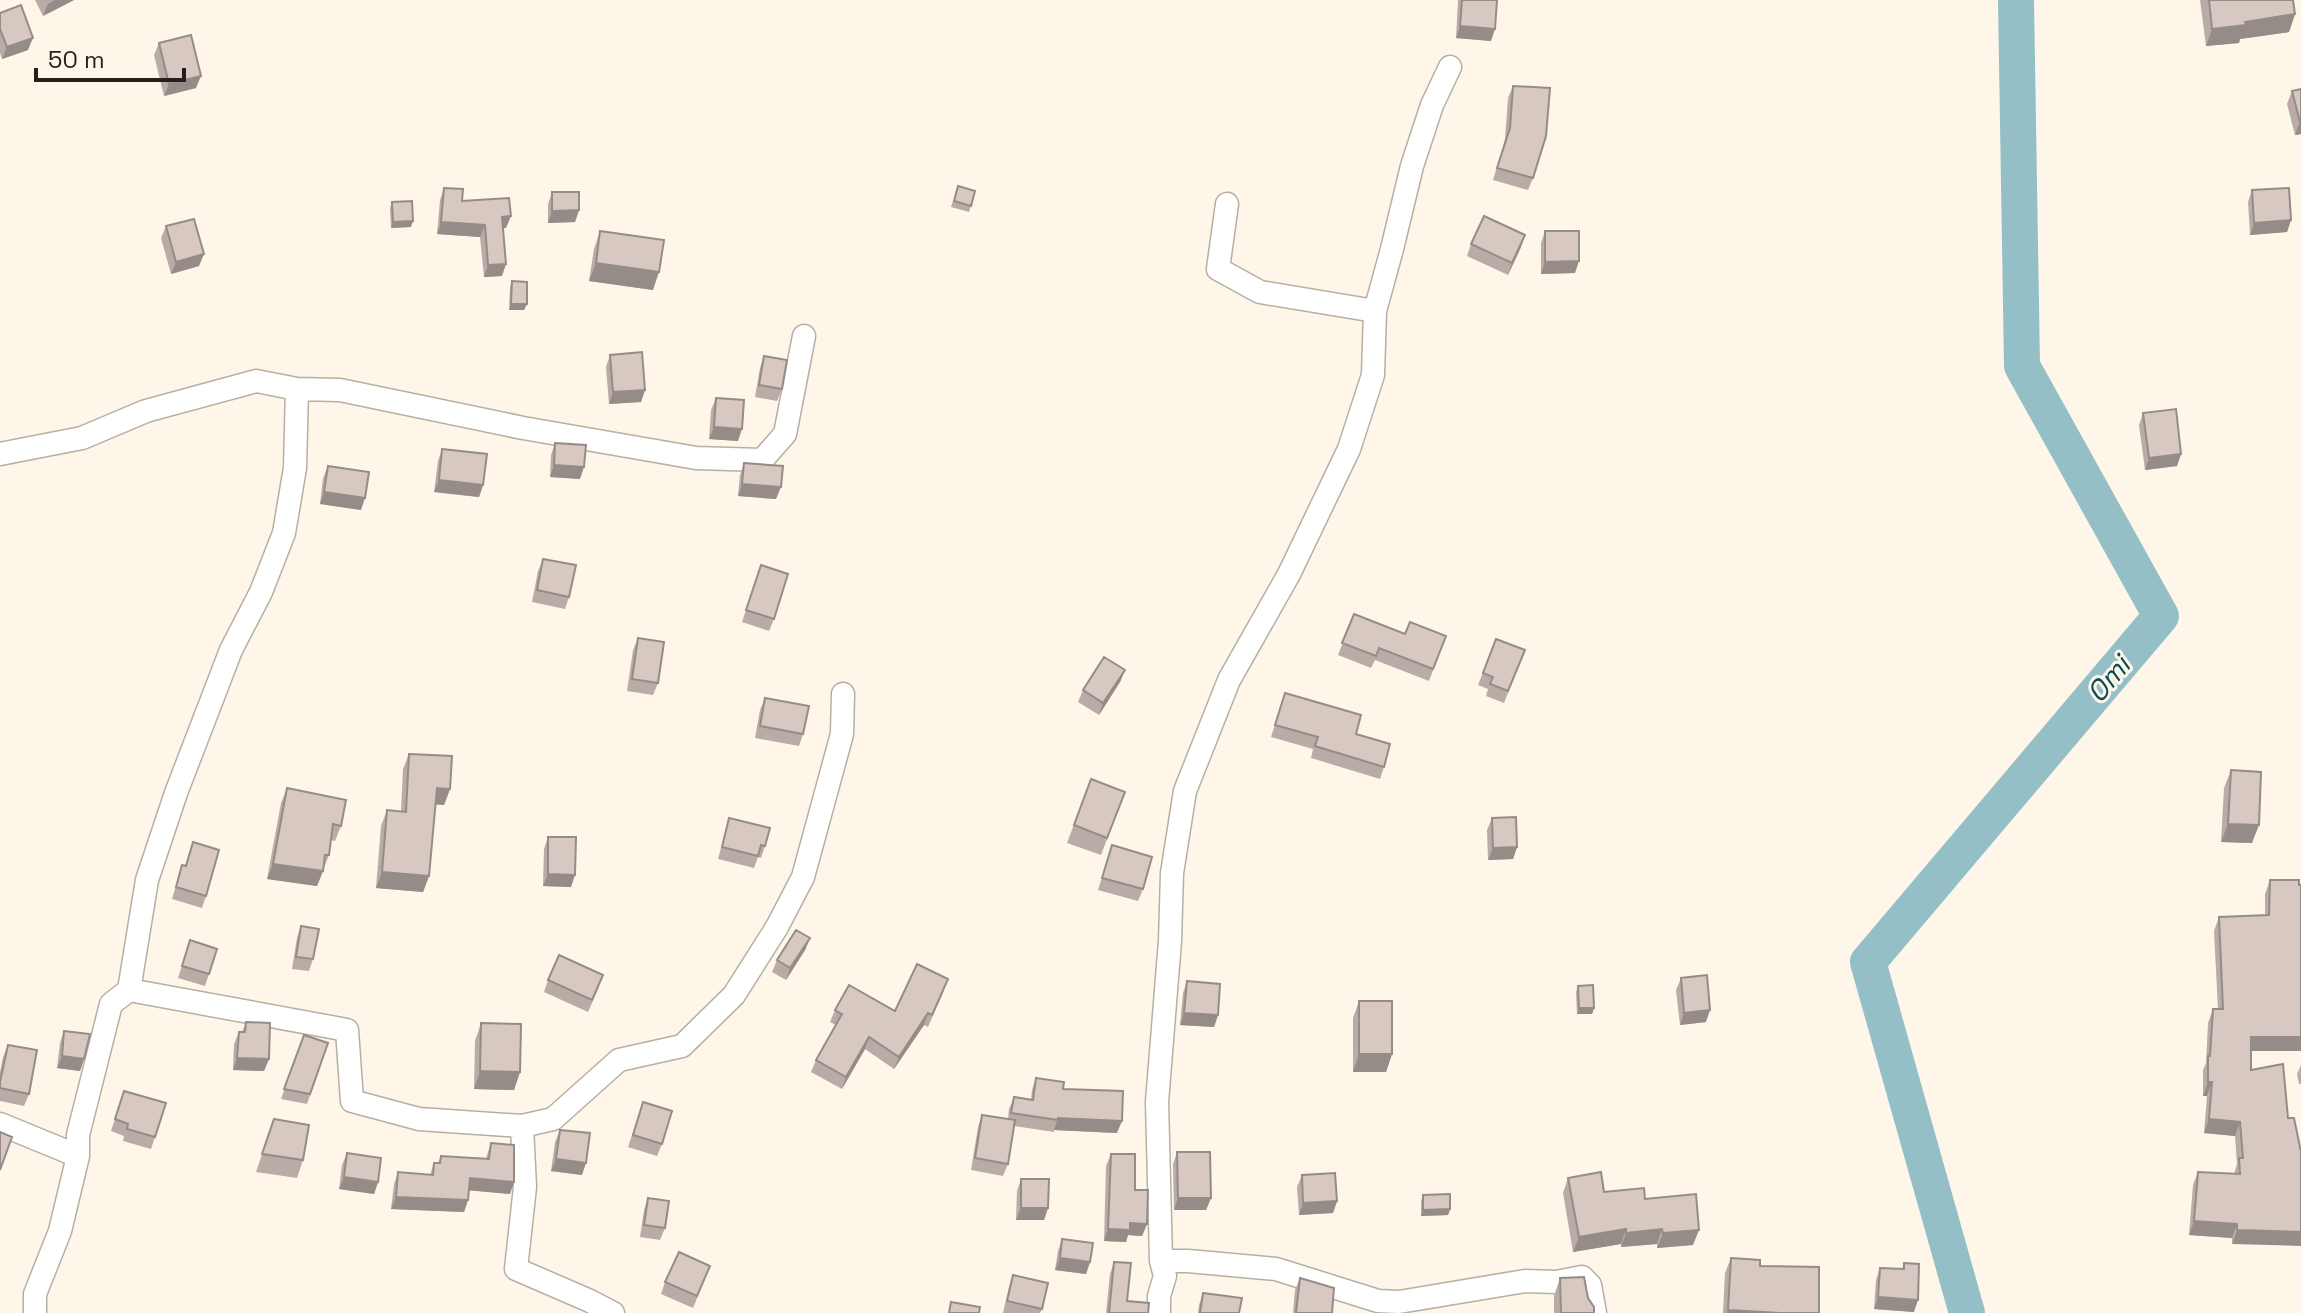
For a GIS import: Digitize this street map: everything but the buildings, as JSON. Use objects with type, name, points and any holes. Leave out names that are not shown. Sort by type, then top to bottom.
[{"type":"street","points":[[1159,1313],[1159,1296],[1165,1276],[1161,1261],[1157,1102],[1170,941],[1172,873],[1185,791],[1229,680],[1289,574],[1349,449],[1373,375],[1375,311],[1412,166],[1432,105],[1450,67]]},
{"type":"street","points":[[1227,204],[1218,269],[1260,292],[1375,311]]},
{"type":"street","points":[[0,454],[82,438],[146,411],[256,381],[297,389],[340,390],[523,428],[696,458],[762,460],[785,434],[804,336]]},
{"type":"street","points":[[35,1313],[35,1294],[60,1231],[78,1156],[78,1135],[111,1004],[129,990],[147,880],[171,807],[231,650],[261,592],[284,533],[295,468],[297,389]]},
{"type":"street","points":[[129,990],[347,1030],[352,1101],[419,1119],[522,1126],[553,1119],[619,1060],[682,1046],[734,995],[777,927],[803,877],[842,734],[843,694]]},
{"type":"street","points":[[0,1124],[78,1156]]},
{"type":"street","points":[[522,1126],[525,1187],[516,1269],[613,1313]]},
{"type":"street","points":[[1161,1261],[1276,1269],[1378,1301],[1399,1302],[1525,1281],[1556,1282],[1582,1277],[1590,1285],[1595,1313]]},
{"type":"waterway","name":"Omi","points":[[1967,1313],[1868,962],[2161,616],[2022,366],[2016,0]]}]
